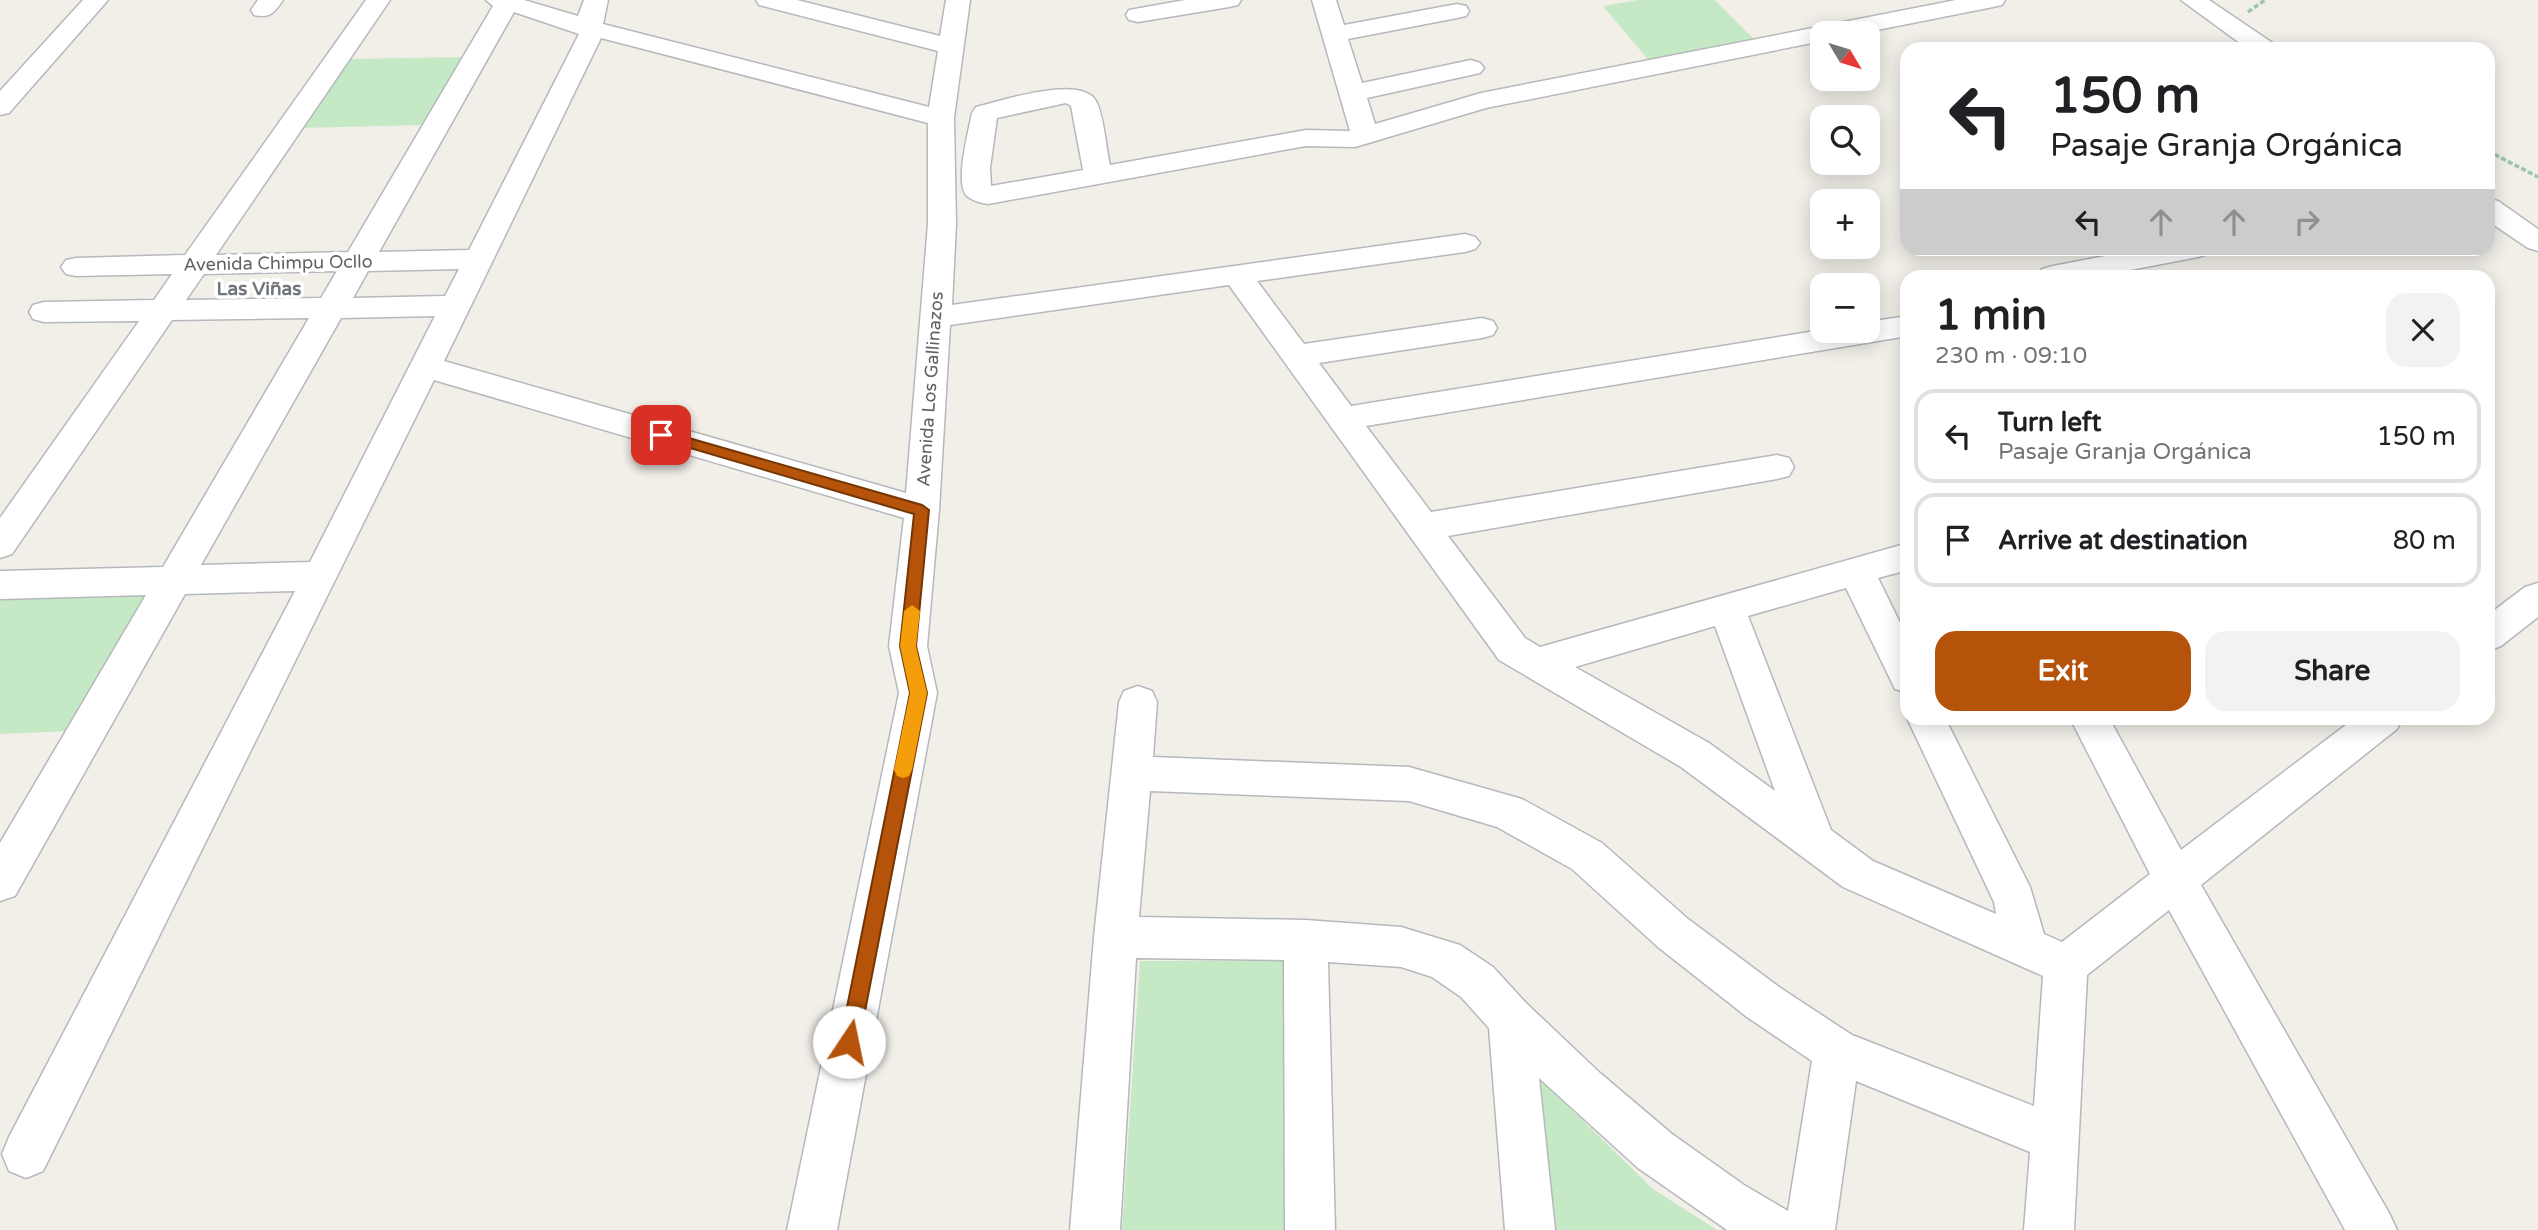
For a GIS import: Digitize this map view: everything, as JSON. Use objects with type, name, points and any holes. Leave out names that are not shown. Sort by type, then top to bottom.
[{"type":"street","points":[[0,107],[96,0]]},
{"type":"street","points":[[0,545],[378,0]]},
{"type":"street","points":[[768,0],[819,6],[952,47]]},
{"type":"street","name":"Avenida Los Gallinazos","points":[[812,1230],[918,693],[908,646],[922,510],[943,224],[941,118],[958,0]]},
{"type":"street","points":[[1138,15],[1229,0]]},
{"type":"street","points":[[1324,0],[1365,136]]},
{"type":"street","points":[[1098,176],[1084,103],[1078,98],[1066,95],[985,113],[976,168],[977,190],[988,196],[1098,176],[1306,138],[1355,139],[1494,99],[1993,0]]},
{"type":"street","points":[[2193,0],[2255,42]]},
{"type":"street","points":[[0,882],[358,261],[503,1],[593,14],[941,118]]},
{"type":"street","points":[[1335,34],[1457,11]]},
{"type":"street","points":[[26,1154],[481,259],[591,34],[593,14]]},
{"type":"street","points":[[1352,93],[1471,68]]},
{"type":"street","points":[[2495,212],[2538,242]]},
{"type":"street","points":[[936,317],[1465,243]]},
{"type":"street","points":[[2084,270],[2157,256]]},
{"type":"street","name":"Avenida Chimpu Ocllo","points":[[76,267],[481,259]]},
{"type":"street","points":[[1237,275],[1512,649],[1695,755],[1858,874],[2066,965]]},
{"type":"street","points":[[44,312],[457,306]]},
{"type":"street","points":[[1342,419],[1900,327]]},
{"type":"street","points":[[1296,356],[1482,328]]},
{"type":"street","points":[[426,367],[922,510]]},
{"type":"street","points":[[1422,527],[1777,467]]},
{"type":"street","points":[[1536,663],[1900,558]]},
{"type":"street","points":[[1856,571],[1900,662]]},
{"type":"street","points":[[0,586],[321,576]]},
{"type":"street","points":[[2495,631],[2538,597]]},
{"type":"street","points":[[1727,608],[1815,843]]},
{"type":"street","points":[[1095,1230],[1116,937],[1138,702]]},
{"type":"street","points":[[1929,725],[2015,901],[2025,947]]},
{"type":"street","points":[[2092,725],[2175,880],[2372,1230]]},
{"type":"street","points":[[2049,1230],[2066,965],[2374,725]]},
{"type":"street","points":[[1133,773],[1409,784],[1508,812],[1587,856],[1673,933],[1763,1002],[1837,1051],[2053,1137]]},
{"type":"street","points":[[1116,937],[1306,940],[1401,947],[1444,960],[1477,982],[1511,1019],[1584,1089],[1655,1151],[1727,1202],[1773,1230]]},
{"type":"street","points":[[1306,940],[1310,1230]]},
{"type":"street","points":[[1511,1019],[1530,1230]]},
{"type":"street","points":[[1811,1230],[1837,1051]]},
{"type":"path","points":[[2495,155],[2538,177]]},
{"type":"green space","points":[[1638,0],[1715,0],[1757,42],[1651,63],[1603,6]]},
{"type":"green space","points":[[464,57],[423,125],[299,128],[346,59]]},
{"type":"green space","points":[[148,593],[69,731],[0,734],[0,599]]},
{"type":"green space","points":[[1140,961],[1285,961],[1285,1230],[1122,1230]]},
{"type":"green space","points":[[1538,1077],[1653,1189],[1717,1230],[1551,1230]]},
{"type":"slow traffic","points":[[903,770],[918,693],[908,646],[912,611]]},
{"type":"district","name":"Las Viñas","points":[[259,288]]},
{"type":"route","points":[[661,435],[922,510],[908,646],[918,693],[849,1042]]}]
